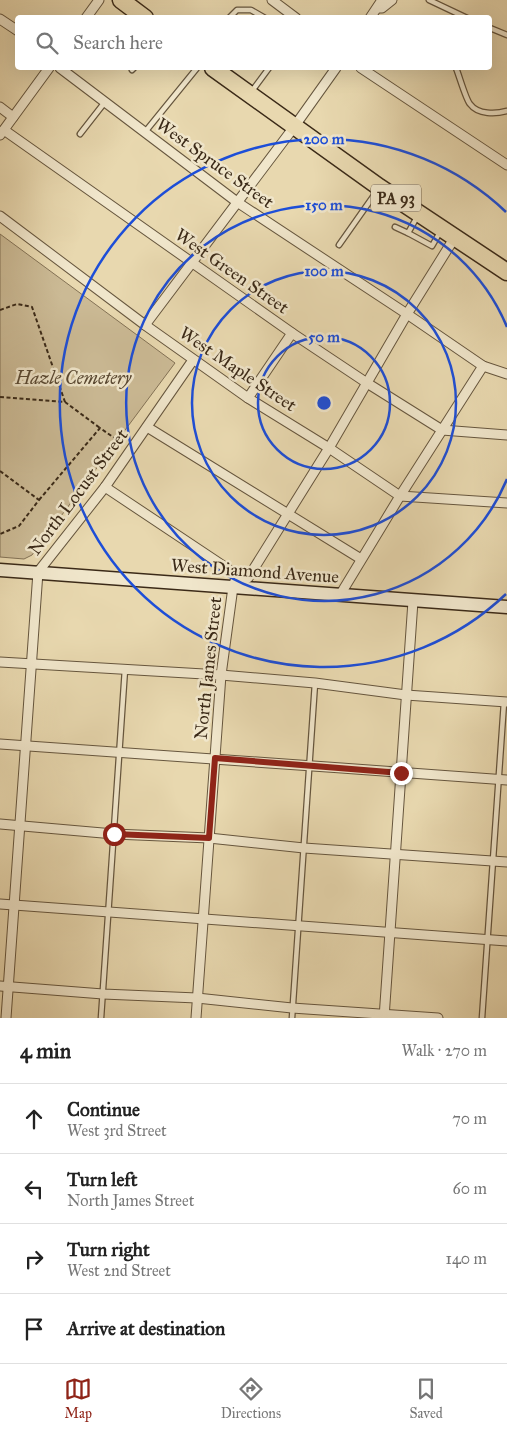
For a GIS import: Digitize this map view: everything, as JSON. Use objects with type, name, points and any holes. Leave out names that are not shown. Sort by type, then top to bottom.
[{"type":"highway","points":[[121,0],[141,15]]},
{"type":"highway","name":"PA 93","points":[[216,70],[379,188],[507,272]]},
{"type":"street","points":[[88,15],[99,0]]},
{"type":"street","points":[[272,0],[292,15]]},
{"type":"street","points":[[372,15],[382,0]]},
{"type":"street","points":[[376,9],[382,8],[392,0]]},
{"type":"street","points":[[0,18],[15,29]]},
{"type":"street","points":[[2,132],[48,70]]},
{"type":"street","name":"West Spruce Street","points":[[63,70],[237,202],[483,366],[507,374]]},
{"type":"street","points":[[145,325],[335,70]]},
{"type":"street","points":[[364,70],[507,165]]},
{"type":"street","points":[[0,108],[13,117]]},
{"type":"street","name":"West Green Street","points":[[2,132],[192,262],[292,334],[442,430],[507,435]]},
{"type":"street","name":"West Maple Street","points":[[0,216],[193,360],[248,398],[329,448],[400,496]]},
{"type":"street","name":"North James Street","points":[[196,1018],[220,675],[233,587],[248,578],[329,448],[407,314],[448,233]]},
{"type":"street","points":[[248,398],[292,334]]},
{"type":"street","name":"North Locust Street","points":[[6,1018],[4,986],[15,905],[24,745],[38,572],[105,487],[193,360]]},
{"type":"street","points":[[340,595],[400,496],[483,366]]},
{"type":"street","points":[[147,427],[361,559]]},
{"type":"street","points":[[105,487],[237,575],[233,587]]},
{"type":"street","points":[[400,496],[507,503]]},
{"type":"street","name":"West Diamond Avenue","points":[[0,570],[507,608]]},
{"type":"street","points":[[384,1016],[413,601]]},
{"type":"street","points":[[0,662],[220,675],[315,683],[406,695],[506,702]]},
{"type":"street","points":[[0,744],[503,780]]},
{"type":"street","points":[[0,824],[114,834],[209,838],[304,848],[507,862]]},
{"type":"street","points":[[0,904],[507,941]]},
{"type":"street","points":[[4,986],[103,994],[197,998],[384,1016],[438,1018]]},
{"type":"lane","points":[[429,0],[461,15]]},
{"type":"lane","points":[[232,15],[237,10],[251,10],[260,15]]},
{"type":"lane","points":[[492,29],[507,36]]},
{"type":"lane","points":[[145,132],[195,70]]},
{"type":"lane","points":[[250,94],[268,70]]},
{"type":"lane","points":[[457,70],[469,104],[480,111],[495,114],[507,111]]},
{"type":"lane","points":[[80,134],[105,102]]},
{"type":"lane","points":[[339,245],[379,188]]},
{"type":"lane","points":[[408,233],[419,214]]},
{"type":"lane","points":[[395,227],[432,246],[448,233]]},
{"type":"lane","points":[[101,1018],[124,669]]},
{"type":"lane","points":[[292,1018],[315,683]]},
{"type":"lane","points":[[482,1018],[493,861],[503,780],[506,702]]},
{"type":"path","points":[[0,310],[17,304],[32,307],[65,402]]},
{"type":"path","points":[[0,397],[65,402],[131,450]]},
{"type":"path","points":[[0,534],[19,526],[100,428]]},
{"type":"path","points":[[0,471],[39,500]]},
{"type":"green space","name":"Hazle Cemetery","points":[[0,234],[175,363],[32,555],[24,559],[0,557]]},
{"type":"route","points":[[114,834],[209,838],[215,758],[401,773]]}]
